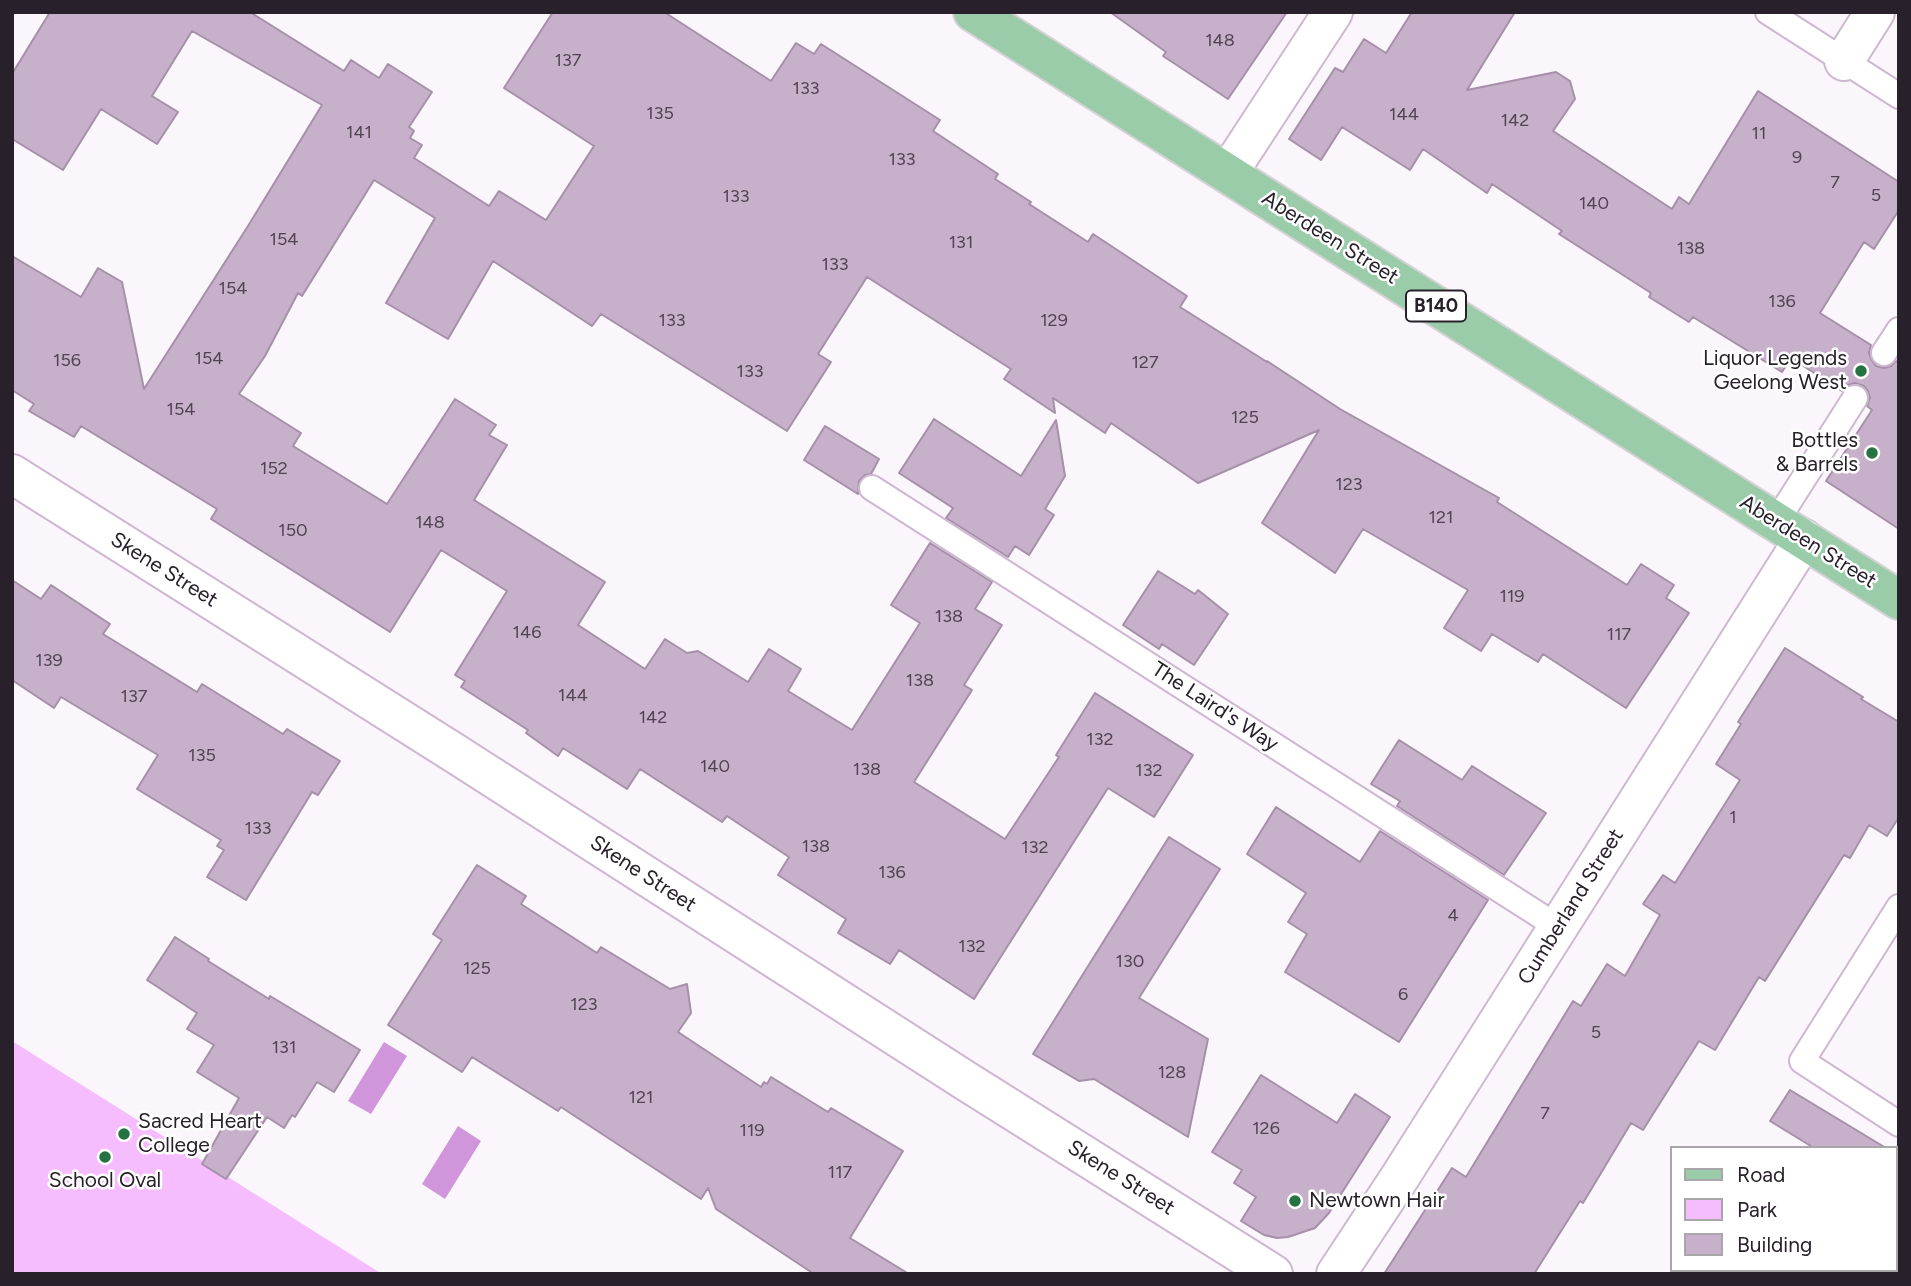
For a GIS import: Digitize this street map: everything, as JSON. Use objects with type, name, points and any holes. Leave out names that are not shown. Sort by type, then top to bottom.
[{"type":"main road","name":"Aberdeen Street","points":[[973,12],[1899,600]]},
{"type":"street","points":[[1228,173],[1333,12]]},
{"type":"street","points":[[1844,61],[1875,12]]},
{"type":"street","name":"Skene Street","points":[[12,474],[1273,1274]]},
{"type":"street","name":"Cumberland Street","points":[[1336,1274],[1558,927],[1790,531]]},
{"type":"lane","points":[[1768,12],[1899,96]]},
{"type":"lane","points":[[1884,353],[1899,330]]},
{"type":"lane","points":[[1790,531],[1854,398]]},
{"type":"lane","name":"The Laird's Way","points":[[872,488],[1558,927]]},
{"type":"lane","points":[[1899,907],[1802,1061],[1899,1124]]},
{"type":"green space","name":"School Oval","points":[[12,1041],[382,1274],[12,1274]]},
{"type":"shaded area","points":[[384,1042],[407,1056],[371,1114],[348,1101]]},
{"type":"shaded area","points":[[458,1126],[481,1141],[445,1199],[422,1184]]},
{"type":"building","points":[[50,12],[250,12],[344,71],[351,60],[379,78],[388,64],[432,92],[409,127],[414,131],[410,138],[422,145],[414,158],[489,206],[499,191],[546,220],[594,146],[504,88],[553,12],[664,12],[771,81],[796,43],[814,54],[821,44],[940,120],[933,131],[998,174],[995,179],[1031,202],[1029,204],[1088,242],[1093,234],[1187,296],[1180,307],[1340,409],[1499,498],[1497,502],[1627,585],[1641,564],[1674,585],[1666,598],[1689,613],[1626,708],[1543,654],[1538,662],[1492,634],[1481,651],[1444,628],[1468,590],[1363,529],[1335,573],[1262,523],[1319,430],[1198,483],[1111,423],[1105,433],[1053,398],[1055,413],[1004,379],[1011,369],[867,277],[818,354],[831,362],[787,431],[601,314],[592,326],[493,261],[448,339],[386,303],[435,218],[374,180],[302,296],[298,293],[265,356],[239,394],[301,433],[293,446],[387,504],[455,399],[496,425],[489,435],[507,445],[474,500],[605,582],[578,625],[645,669],[665,639],[687,653],[698,651],[748,682],[769,649],[801,669],[788,691],[852,730],[920,623],[891,605],[930,543],[992,582],[975,609],[1002,625],[964,685],[972,690],[914,782],[1005,839],[1059,757],[1056,755],[1095,693],[1193,755],[1154,817],[1108,788],[974,999],[899,950],[890,964],[838,933],[846,919],[778,875],[789,857],[727,816],[722,822],[640,769],[627,789],[563,748],[558,756],[526,733],[528,730],[461,687],[465,681],[455,675],[507,591],[441,550],[390,632],[211,519],[217,509],[81,426],[74,437],[29,411],[34,404],[12,390],[12,256],[81,297],[98,268],[122,282],[144,389],[322,105],[192,31],[152,96],[178,112],[157,144],[101,109],[63,170],[12,139],[12,74]]},
{"type":"building","points":[[1110,12],[1287,12],[1228,99],[1163,56],[1166,52]]},
{"type":"building","points":[[1412,12],[1515,12],[1467,90],[1556,72],[1570,81],[1575,99],[1553,131],[1672,209],[1679,197],[1689,204],[1758,91],[1899,182],[1899,210],[1874,249],[1864,242],[1820,313],[1871,345],[1869,353],[1876,366],[1884,368],[1896,361],[1899,363],[1899,529],[1826,481],[1872,410],[1867,406],[1870,398],[1864,386],[1855,383],[1842,391],[1791,358],[1782,372],[1693,317],[1689,322],[1649,297],[1651,293],[1559,234],[1562,231],[1492,184],[1487,193],[1423,149],[1410,170],[1342,127],[1321,160],[1289,139],[1335,68],[1343,72],[1364,39],[1386,53]]},
{"type":"building","points":[[934,419],[1021,476],[1056,420],[1065,476],[1045,509],[1054,515],[1029,555],[1015,546],[1008,557],[946,518],[953,508],[899,473]]},
{"type":"building","points":[[825,426],[879,459],[871,474],[865,475],[859,481],[858,494],[804,460]]},
{"type":"building","points":[[1158,571],[1195,594],[1198,590],[1228,614],[1194,665],[1162,644],[1159,649],[1123,625]]},
{"type":"building","points":[[12,580],[41,599],[51,585],[110,624],[103,634],[197,692],[202,684],[283,734],[287,729],[340,761],[318,795],[312,792],[246,900],[207,877],[224,850],[217,846],[221,840],[137,789],[158,755],[61,697],[54,708],[12,680]]},
{"type":"building","points":[[1785,648],[1899,722],[1899,817],[1887,836],[1869,825],[1850,858],[1844,855],[1765,981],[1759,977],[1715,1050],[1699,1041],[1643,1130],[1631,1123],[1583,1203],[1580,1201],[1534,1274],[1384,1274],[1452,1168],[1466,1177],[1573,1001],[1581,1006],[1607,964],[1625,976],[1660,915],[1643,904],[1663,875],[1675,883],[1740,780],[1716,764],[1741,724],[1738,722]]},
{"type":"building","points":[[1399,740],[1462,780],[1472,766],[1546,813],[1504,875],[1397,806],[1400,801],[1371,784]]},
{"type":"building","points":[[1276,807],[1360,862],[1380,831],[1488,900],[1399,1042],[1285,972],[1307,934],[1288,922],[1306,893],[1247,854]]},
{"type":"building","points":[[1169,837],[1220,869],[1139,998],[1208,1039],[1188,1137],[1094,1079],[1079,1081],[1033,1054]]},
{"type":"building","points":[[477,865],[526,896],[521,904],[597,953],[601,947],[670,989],[687,984],[691,1013],[678,1032],[761,1087],[764,1082],[767,1084],[771,1077],[828,1112],[831,1108],[903,1151],[850,1238],[909,1274],[814,1274],[716,1209],[708,1188],[701,1199],[561,1107],[558,1111],[472,1057],[462,1072],[388,1025],[442,940],[433,934]]},
{"type":"building","points":[[175,937],[269,999],[270,996],[360,1050],[334,1092],[317,1082],[295,1117],[292,1115],[284,1128],[267,1117],[226,1179],[202,1164],[239,1098],[197,1072],[214,1045],[187,1029],[197,1013],[147,980]]},
{"type":"building","points":[[1261,1075],[1337,1123],[1355,1094],[1390,1117],[1329,1213],[1315,1228],[1288,1237],[1264,1235],[1241,1221],[1256,1197],[1234,1183],[1242,1170],[1212,1152]]},
{"type":"building","points":[[1790,1090],[1883,1146],[1811,1146],[1770,1121]]},
{"type":"place","name":"Liquor Legends Geelong West","points":[[1861,371]]},
{"type":"place","name":"Bottles & Barrels","points":[[1872,453]]},
{"type":"place","name":"Sacred Heart College","points":[[124,1134]]},
{"type":"place","name":"School Oval","points":[[105,1157]]},
{"type":"place","name":"Newtown Hair","points":[[1295,1201]]}]
